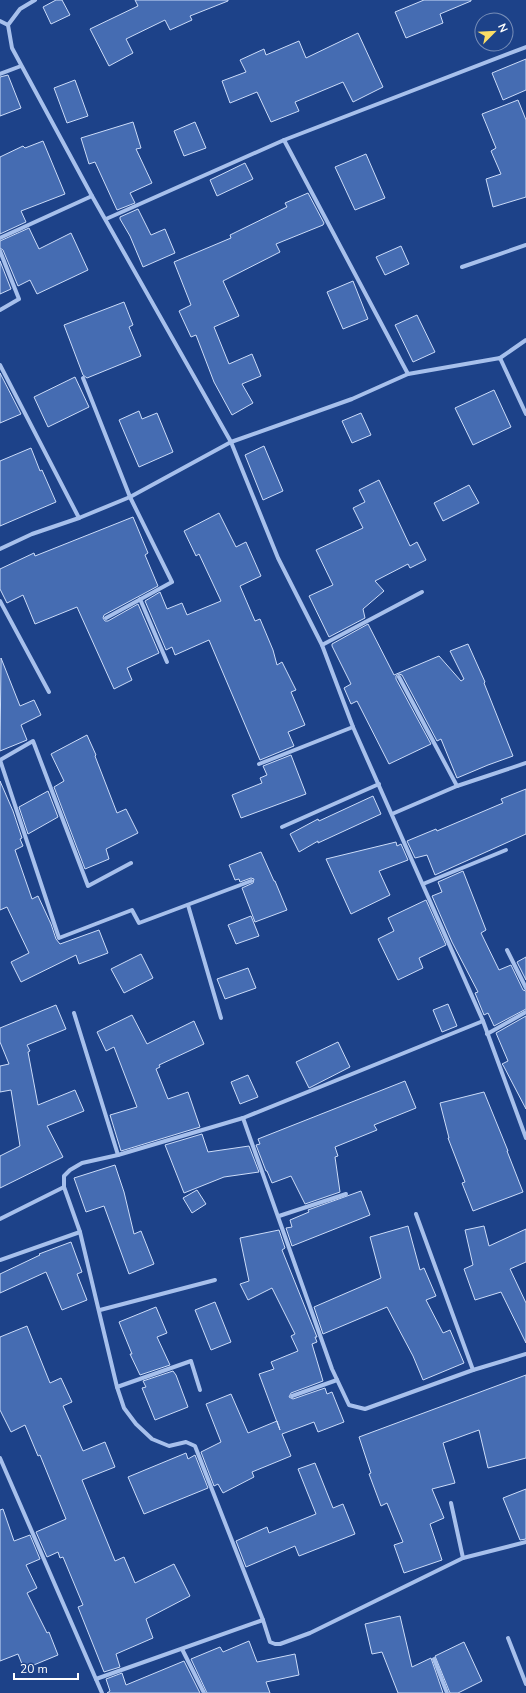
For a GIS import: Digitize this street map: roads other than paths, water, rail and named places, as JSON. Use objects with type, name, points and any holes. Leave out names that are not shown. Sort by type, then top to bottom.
[{"type":"street","points":[[35,0],[20,9],[8,25],[12,48],[92,196],[231,442],[278,558],[322,645],[354,727],[483,1021],[526,1138]]},
{"type":"street","points":[[0,21],[8,25]]},
{"type":"street","points":[[106,219],[284,140],[526,47]]},
{"type":"street","points":[[0,74],[21,66]]},
{"type":"street","points":[[284,140],[408,374]]},
{"type":"street","points":[[0,238],[92,196]]},
{"type":"street","points":[[462,267],[526,245]]},
{"type":"street","points":[[0,251],[20,298],[0,310]]},
{"type":"street","points":[[0,549],[32,534],[79,518],[130,497],[231,442],[352,399],[408,374],[500,358],[526,340]]},
{"type":"street","points":[[500,358],[526,414]]},
{"type":"street","points":[[0,365],[79,518]]},
{"type":"street","points":[[83,378],[130,497],[172,582],[106,618]]},
{"type":"street","points":[[322,645],[422,592]]},
{"type":"street","points":[[140,599],[167,662]]},
{"type":"street","points":[[0,601],[49,692]]},
{"type":"street","points":[[399,677],[457,786]]},
{"type":"street","points":[[260,764],[354,727]]},
{"type":"street","points":[[131,863],[88,886],[33,741],[0,760],[58,938],[132,910],[139,924],[251,881]]},
{"type":"street","points":[[392,814],[457,786],[526,763]]},
{"type":"street","points":[[282,827],[379,784]]},
{"type":"street","points":[[423,884],[506,850]]},
{"type":"street","points":[[188,905],[221,1018]]},
{"type":"street","points":[[507,950],[526,988]]},
{"type":"street","points":[[487,1034],[526,1012]]},
{"type":"street","points":[[74,1013],[118,1155]]},
{"type":"street","points":[[483,1021],[244,1118],[118,1155],[82,1163],[70,1170],[64,1176],[64,1187],[80,1232],[100,1310],[117,1387],[124,1408],[136,1424],[152,1439],[169,1446],[186,1442],[195,1446],[263,1620],[270,1642],[280,1644],[310,1633],[463,1558],[526,1542]]},
{"type":"street","points":[[244,1118],[332,1369],[350,1405],[365,1409],[473,1370],[526,1354]]},
{"type":"street","points":[[0,1219],[64,1187]]},
{"type":"street","points":[[279,1216],[346,1194]]},
{"type":"street","points":[[416,1214],[473,1370]]},
{"type":"street","points":[[0,1260],[80,1232]]},
{"type":"street","points":[[100,1310],[215,1280]]},
{"type":"street","points":[[117,1387],[191,1361],[200,1390]]},
{"type":"street","points":[[292,1396],[337,1380]]},
{"type":"street","points":[[0,1458],[102,1693]]},
{"type":"street","points":[[451,1503],[463,1558]]},
{"type":"street","points":[[96,1679],[263,1620]]},
{"type":"street","points":[[508,1638],[526,1684]]},
{"type":"street","points":[[182,1649],[204,1693]]},
{"type":"street","points":[[434,1659],[448,1693]]}]
